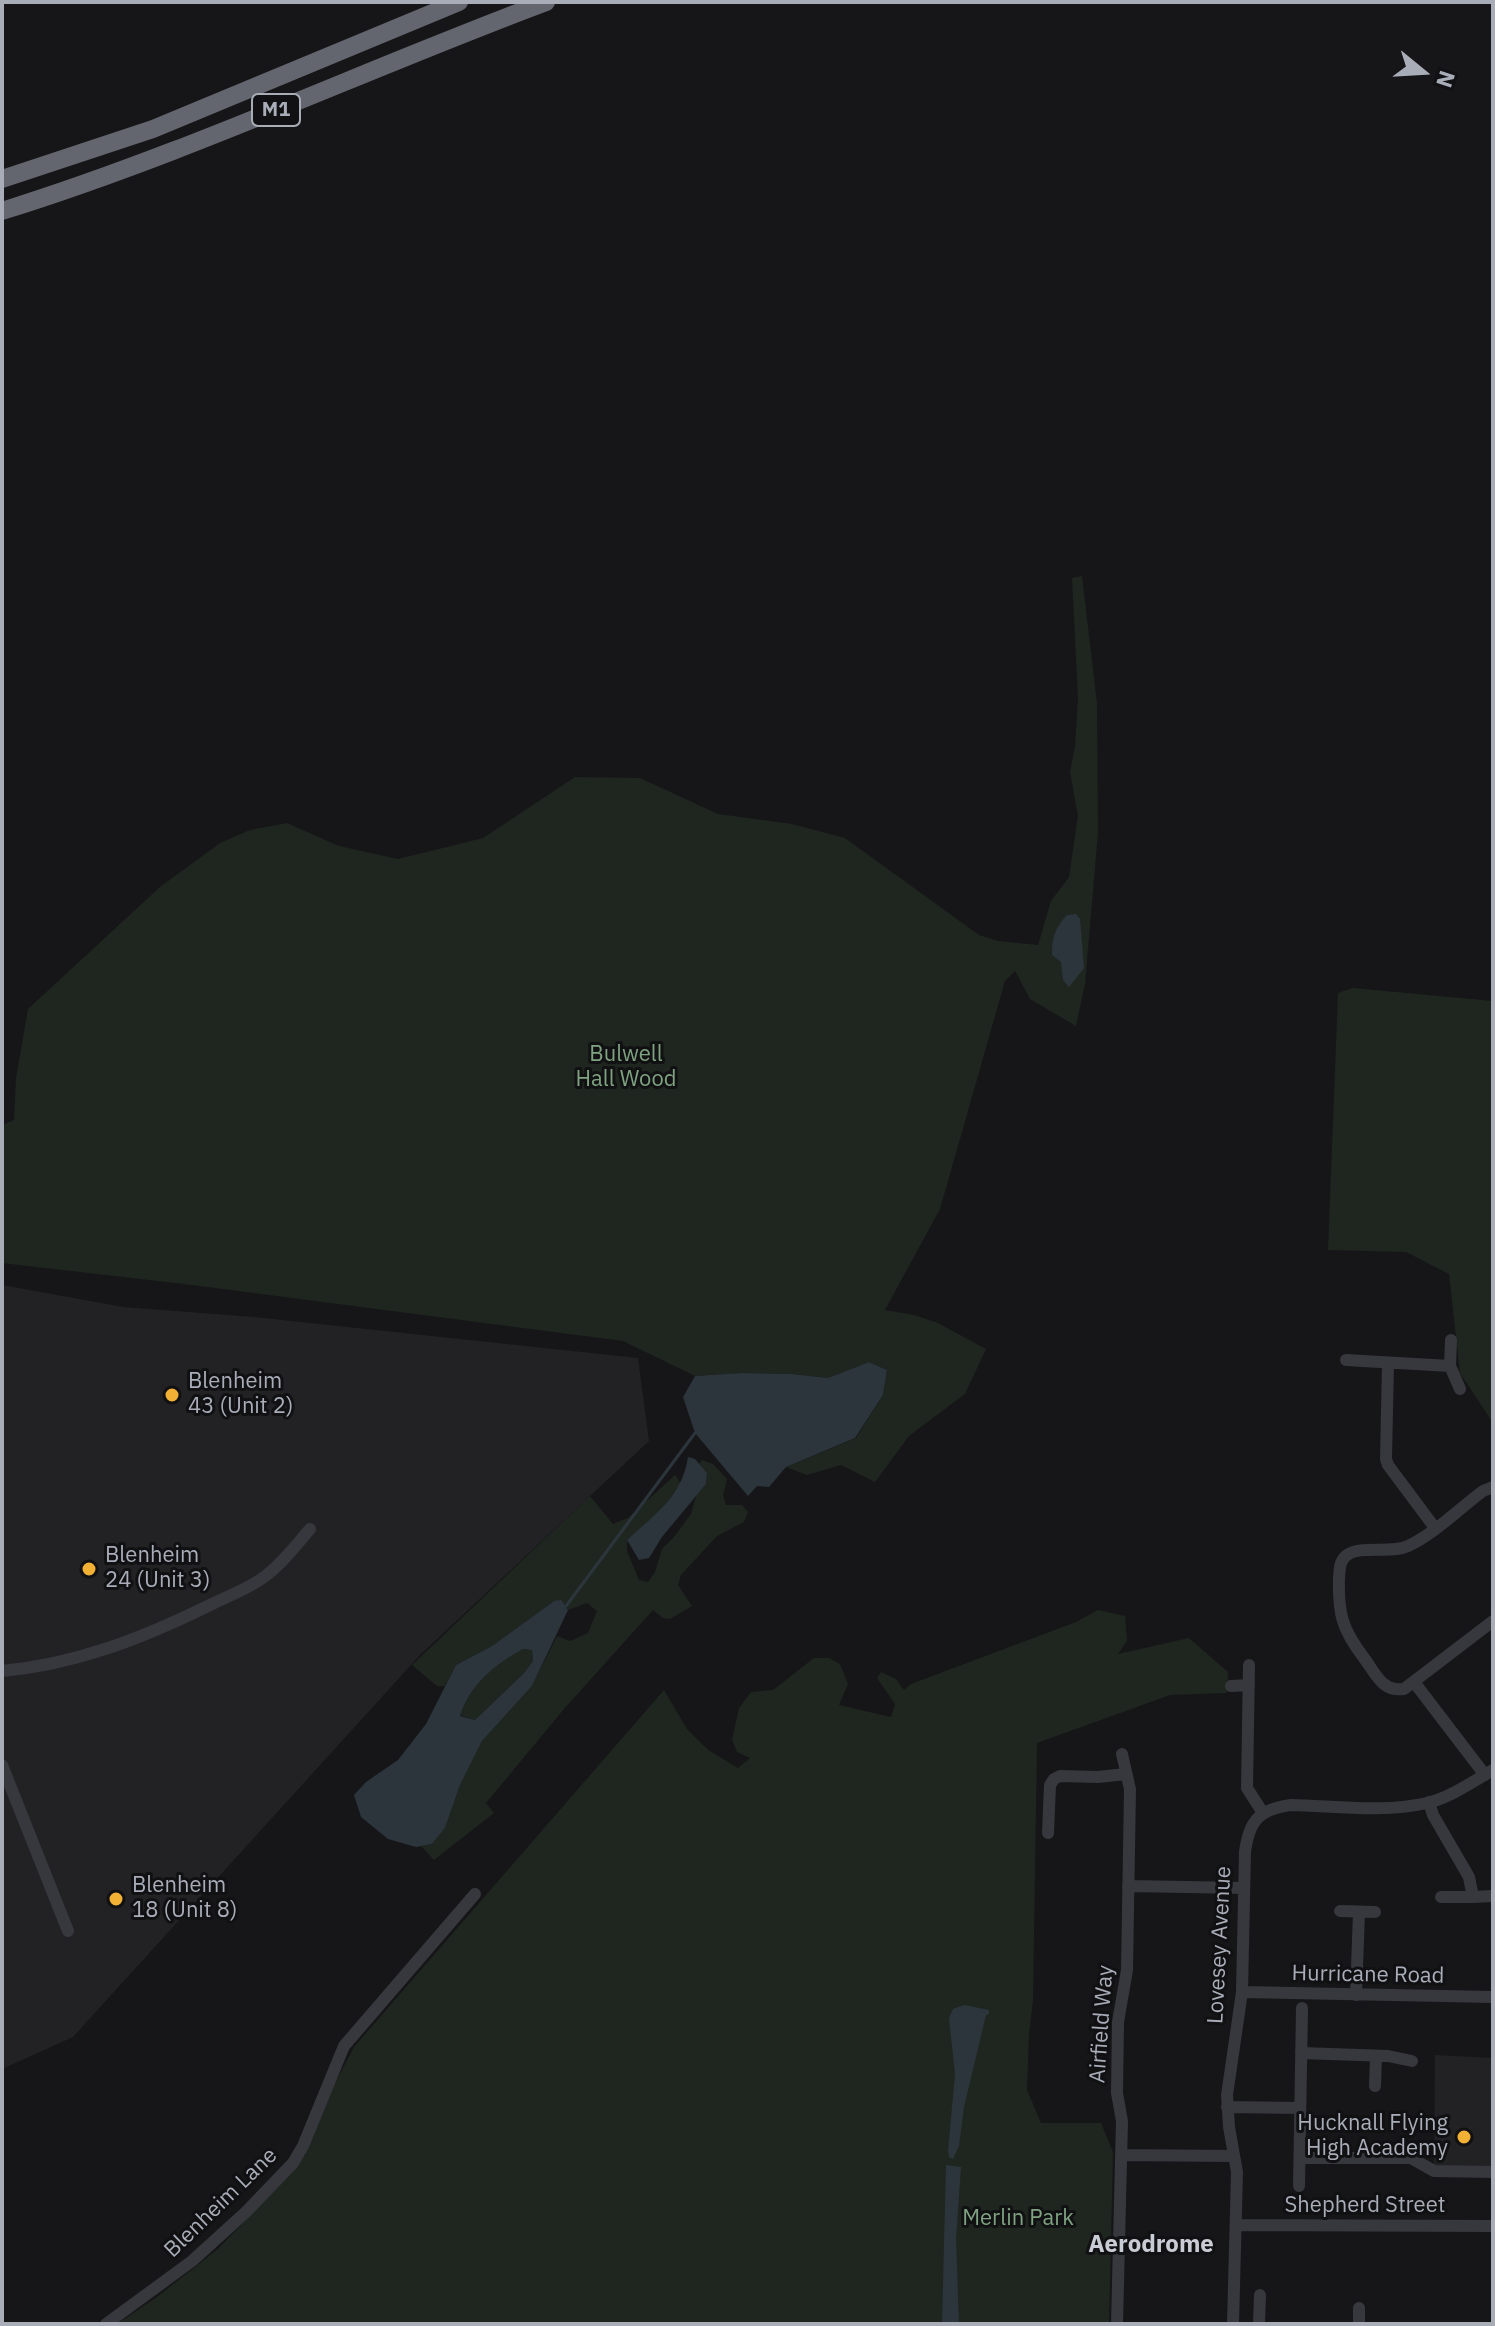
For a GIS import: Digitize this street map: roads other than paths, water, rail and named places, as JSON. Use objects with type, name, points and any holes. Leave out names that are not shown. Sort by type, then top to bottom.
[{"type":"highway","name":"M1","points":[[2,179],[153,129],[459,2]]},
{"type":"highway","name":"M1","points":[[2,211],[172,153],[546,2]]},
{"type":"street","points":[[1451,1340],[1450,1366],[1460,1389]]},
{"type":"street","points":[[1346,1360],[1450,1366]]},
{"type":"street","points":[[1388,1363],[1386,1459],[1435,1528]]},
{"type":"street","points":[[1493,1487],[1406,1547],[1388,1551],[1357,1551],[1347,1556],[1340,1565],[1339,1606],[1348,1637],[1384,1686],[1393,1691],[1404,1689],[1493,1621]]},
{"type":"street","points":[[2,1671],[41,1667],[110,1649],[191,1615],[257,1582],[277,1566],[310,1529]]},
{"type":"street","points":[[1249,1665],[1247,1788],[1263,1813],[1291,1805],[1393,1807],[1429,1802],[1489,1772],[1414,1682]]},
{"type":"street","points":[[1231,1686],[1249,1685]]},
{"type":"street","name":"Airfield Way","points":[[1117,2324],[1122,2121],[1117,2093],[1118,2022],[1127,1970],[1130,1789],[1122,1754]]},
{"type":"street","points":[[2,1765],[68,1931]]},
{"type":"street","points":[[1048,1833],[1050,1785],[1054,1779],[1060,1776],[1126,1774]]},
{"type":"street","points":[[1429,1802],[1433,1815],[1469,1877],[1473,1897]]},
{"type":"street","name":"Lovesey Avenue","points":[[1233,2324],[1237,2172],[1227,2107],[1242,1992],[1247,1835],[1253,1822],[1263,1813]]},
{"type":"street","points":[[1128,1886],[1244,1888]]},
{"type":"street","name":"Blenheim Lane","points":[[106,2324],[192,2261],[246,2212],[293,2163],[344,2046],[475,1894]]},
{"type":"street","points":[[1441,1897],[1493,1896]]},
{"type":"street","points":[[1340,1911],[1375,1912]]},
{"type":"street","points":[[1356,1995],[1359,1912]]},
{"type":"street","name":"Hurricane Road","points":[[1242,1992],[1493,1997]]},
{"type":"street","points":[[1299,2186],[1302,2008]]},
{"type":"street","points":[[1301,2053],[1412,2061]]},
{"type":"street","points":[[1375,2086],[1376,2056]]},
{"type":"street","points":[[1227,2107],[1300,2108]]},
{"type":"street","points":[[1121,2155],[1234,2156]]},
{"type":"street","points":[[1300,2158],[1411,2158],[1434,2171],[1493,2172]]},
{"type":"street","name":"Shepherd Street","points":[[1236,2225],[1493,2226]]},
{"type":"street","points":[[1259,2324],[1260,2295]]},
{"type":"street","points":[[1359,2308],[1359,2324]]},
{"type":"waterway","points":[[566,1606],[695,1433]]},
{"type":"place","name":"Blenheim 43 (Unit 2)","points":[[172,1395]]},
{"type":"place","name":"Blenheim 24 (Unit 3)","points":[[89,1569]]},
{"type":"place","name":"Blenheim 18 (Unit 8)","points":[[116,1899]]},
{"type":"place","name":"Hucknall Flying High Academy","points":[[1464,2137]]},
{"type":"district","name":"Aerodrome","points":[[1151,2245]]},
{"type":"park label","name":"Bulwell Hall Wood","points":[[626,1068]]},
{"type":"park label","name":"Merlin Park","points":[[1018,2219]]}]
